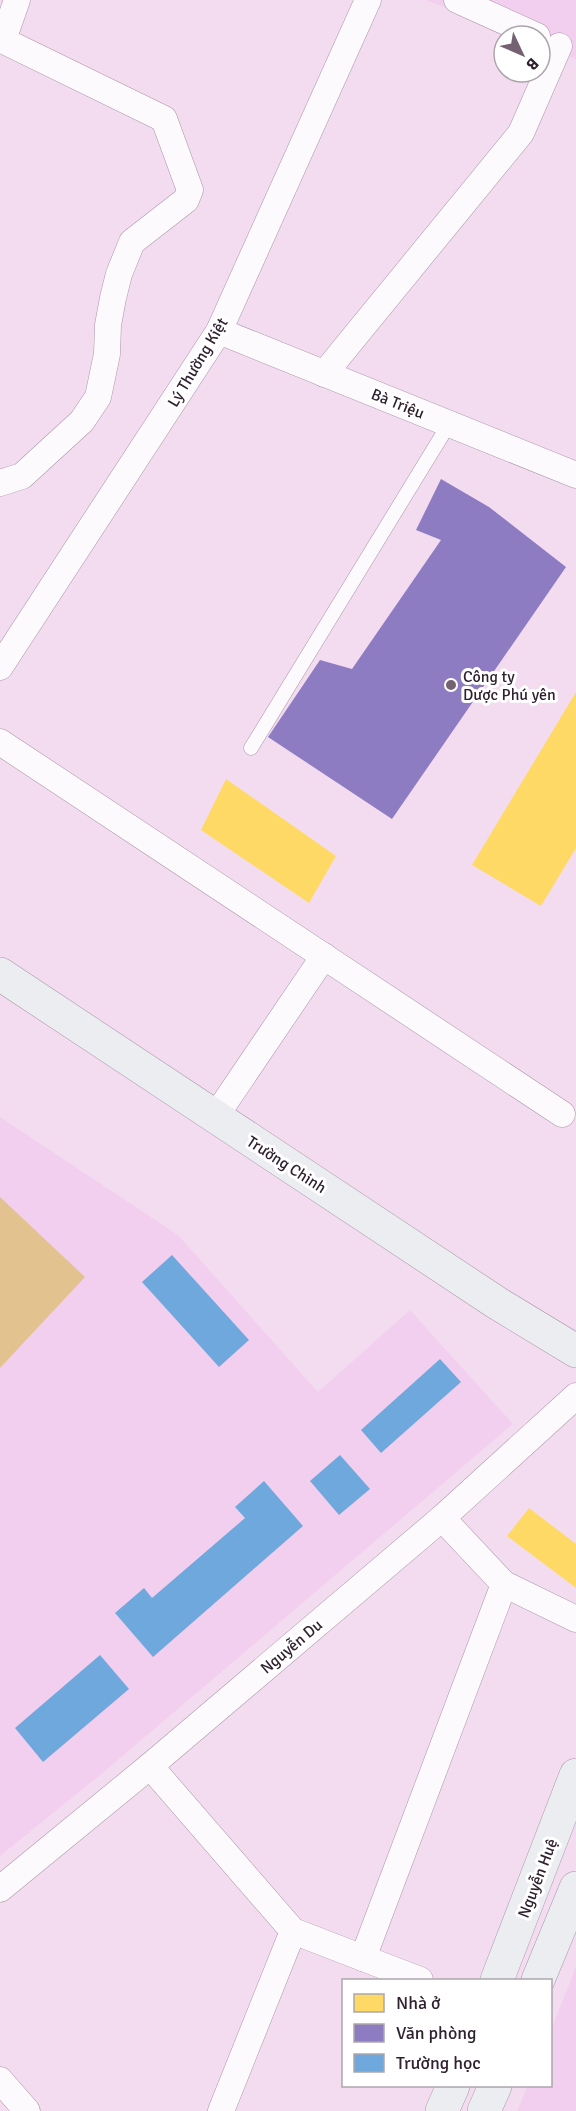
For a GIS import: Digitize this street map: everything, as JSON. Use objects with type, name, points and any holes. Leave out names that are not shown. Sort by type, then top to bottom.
[{"type":"street","points":[[0,483],[22,476],[82,421],[98,397],[107,354],[112,298],[118,274],[132,242],[186,201],[190,190],[164,118],[1,40],[17,0]]},
{"type":"street","name":"Lý Thường Kiệt","points":[[0,667],[219,331],[368,0]]},
{"type":"street","points":[[324,374],[521,133],[553,44],[457,0]]},
{"type":"street","name":"Bà Triệu","points":[[219,331],[576,475]]},
{"type":"street","points":[[0,742],[562,1114]]},
{"type":"street","points":[[215,1117],[324,956]]},
{"type":"street","name":"Trường Chinh","points":[[0,974],[497,1303],[576,1351]]},
{"type":"street","name":"Nguyễn Du","points":[[0,1889],[150,1766],[442,1518],[576,1396]]},
{"type":"street","points":[[442,1518],[504,1584],[576,1619]]},
{"type":"street","points":[[363,1958],[504,1584]]},
{"type":"street","points":[[150,1766],[293,1931],[417,1979]]},
{"type":"street","name":"Nguyễn Huệ","points":[[497,1979],[576,1775]]},
{"type":"street","points":[[538,1979],[576,1888]]},
{"type":"street","points":[[221,2111],[293,1931]]},
{"type":"street","points":[[0,2080],[27,2111]]},
{"type":"street","points":[[442,2111],[452,2087]]},
{"type":"street","points":[[484,2111],[494,2087]]},
{"type":"lane","points":[[251,748],[449,424]]},
{"type":"shaded area","points":[[426,0],[576,0],[576,59],[552,49],[552,24],[492,26]]},
{"type":"shaded area","points":[[0,1117],[178,1235],[318,1392],[410,1310],[513,1424],[99,1776],[0,1856]]},
{"type":"shaded area","points":[[0,1197],[85,1277],[0,1368]]},
{"type":"shaded area","points":[[576,1967],[576,2111],[517,2111],[528,2087],[552,2087],[552,2027]]},
{"type":"building: Nhà ở","points":[[576,692],[576,848],[541,906],[472,865]]},
{"type":"building: Nhà ở","points":[[226,779],[336,856],[309,903],[201,830]]},
{"type":"building: Nhà ở","points":[[529,1508],[576,1544],[576,1588],[507,1536]]},
{"type":"building: Văn phòng","points":[[441,479],[489,507],[566,567],[392,819],[268,737],[320,660],[352,669],[441,540],[416,530]]},
{"type":"building: Trường học","points":[[172,1255],[249,1340],[219,1367],[142,1282]]},
{"type":"building: Trường học","points":[[440,1359],[461,1382],[381,1453],[361,1430]]},
{"type":"building: Trường học","points":[[340,1455],[370,1489],[339,1515],[310,1481]]},
{"type":"building: Trường học","points":[[264,1481],[303,1526],[153,1657],[115,1613],[144,1588],[152,1598],[245,1518],[235,1507]]},
{"type":"building: Trường học","points":[[100,1655],[129,1689],[43,1762],[15,1728]]},
{"type":"place","name":"Công ty Dược Phú yên","points":[[451,685]]}]
